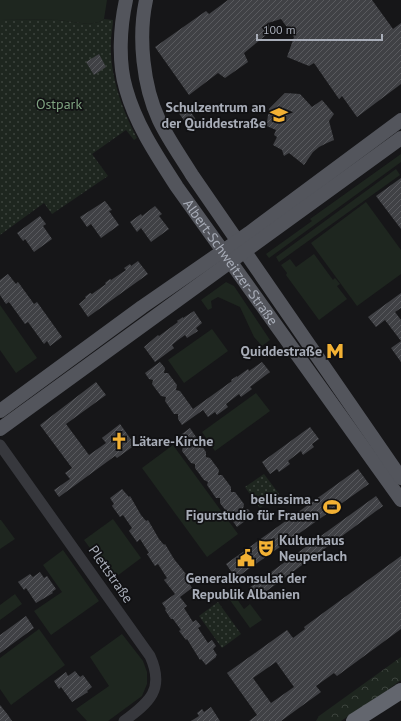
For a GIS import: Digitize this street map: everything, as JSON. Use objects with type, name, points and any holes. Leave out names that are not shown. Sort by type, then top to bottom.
[{"type":"highway","points":[[354,721],[401,691]]},
{"type":"highway","points":[[372,721],[401,703]]},
{"type":"main road","name":"Albert-Schweitzer-Straße","points":[[126,0],[121,32],[122,64],[125,88],[136,118],[156,156],[401,500]]},
{"type":"main road","name":"Albert-Schweitzer-Straße","points":[[146,0],[142,40],[147,84],[152,103],[167,136],[401,478]]},
{"type":"main road","points":[[241,246],[401,120]]},
{"type":"main road","points":[[0,411],[401,138]]},
{"type":"main road","points":[[0,429],[226,256]]},
{"type":"street","name":"Plettstraße","points":[[0,445],[145,647],[156,668],[156,677],[152,695],[147,703],[124,721]]},
{"type":"green space","points":[[0,0],[107,0],[104,19],[99,22],[88,24],[58,20],[0,19]]},
{"type":"green space","name":"Ostpark","points":[[0,19],[58,20],[88,24],[99,22],[104,19],[113,20],[111,53],[114,78],[126,116],[137,138],[134,140],[126,130],[92,154],[108,176],[52,214],[44,203],[0,235]]},
{"type":"green space","points":[[401,154],[401,162],[269,258],[266,254],[312,221],[310,219]]},
{"type":"green space","points":[[396,169],[400,175],[279,262],[276,257]]},
{"type":"green space","points":[[366,202],[401,250],[401,274],[357,306],[311,243]]},
{"type":"green space","points":[[314,254],[333,280],[335,278],[340,284],[337,286],[347,299],[319,320],[286,275],[287,273],[281,265],[290,259],[296,267]]},
{"type":"green space","points":[[226,282],[234,286],[270,340],[262,346],[254,337],[240,307],[218,297],[211,301],[212,308],[208,310],[201,300]]},
{"type":"green space","points":[[0,305],[37,358],[16,373],[0,350]]},
{"type":"green space","points":[[212,329],[228,351],[184,383],[168,360]]},
{"type":"green space","points":[[256,393],[270,411],[215,451],[202,432]]},
{"type":"green space","points":[[173,445],[238,534],[207,557],[142,468]]},
{"type":"green space","points":[[264,474],[279,494],[260,508],[245,487]]},
{"type":"green space","points":[[113,519],[141,558],[113,579],[84,540]]},
{"type":"green space","points":[[0,520],[15,539],[0,549]]},
{"type":"green space","points":[[63,550],[99,601],[51,635],[34,611],[62,592],[43,565]]},
{"type":"green space","points":[[232,592],[244,609],[250,604],[262,620],[250,628],[227,596]]},
{"type":"green space","points":[[15,594],[22,604],[0,620],[0,605]]},
{"type":"green space","points":[[218,602],[241,634],[222,648],[199,616]]},
{"type":"green space","points":[[39,629],[65,665],[11,705],[0,689],[0,658]]},
{"type":"green space","points":[[122,634],[143,661],[147,672],[147,684],[142,696],[108,721],[87,721],[76,709],[109,686],[90,657]]},
{"type":"green space","points":[[401,657],[401,680],[341,721],[316,721],[319,716]]},
{"type":"building","points":[[228,0],[372,0],[393,29],[401,23],[401,84],[357,117],[342,96],[339,99],[314,63],[309,66],[287,57],[294,37],[281,19],[268,23],[271,31],[244,53],[248,62],[225,78],[218,73],[189,95],[155,47],[206,11],[209,14]]},
{"type":"building","points":[[99,54],[106,67],[94,75],[86,62]]},
{"type":"building","points":[[285,93],[300,94],[312,107],[322,100],[334,114],[329,121],[334,140],[319,147],[313,152],[304,165],[289,153],[284,156],[282,150],[273,145],[277,137],[274,135],[276,130],[262,124],[267,122],[269,109]]},
{"type":"building","points":[[187,106],[196,120],[188,126],[178,112]]},
{"type":"building","points":[[401,178],[401,229],[376,196]]},
{"type":"building","points":[[105,201],[112,210],[109,211],[119,225],[101,238],[91,224],[87,227],[80,217]]},
{"type":"building","points":[[155,206],[162,214],[159,216],[169,229],[151,242],[141,228],[137,232],[130,222],[141,214],[142,216]]},
{"type":"building","points":[[40,216],[46,224],[43,226],[52,239],[34,252],[25,239],[23,241],[17,233]]},
{"type":"building","points":[[138,261],[148,274],[88,317],[79,304],[86,298],[85,297],[90,293],[92,294],[106,284],[105,283],[110,279],[111,280],[126,270],[124,268],[130,264],[131,266]]},
{"type":"building","points":[[8,274],[16,284],[18,282],[34,304],[37,302],[62,337],[50,346],[47,341],[44,344],[28,322],[25,324],[9,302],[6,304],[0,295],[0,280]]},
{"type":"building","points":[[401,293],[401,308],[395,312],[401,320],[401,341],[385,320],[376,327],[368,317]]},
{"type":"building","points":[[194,311],[202,323],[196,328],[198,331],[187,338],[185,335],[178,340],[172,345],[174,348],[155,362],[144,347],[158,335],[159,336],[178,322],[177,321]]},
{"type":"building","points":[[401,341],[401,362],[391,348]]},
{"type":"building","points":[[160,362],[165,368],[164,373],[168,373],[177,385],[176,390],[180,391],[193,409],[232,381],[231,380],[248,369],[249,371],[262,362],[270,372],[250,387],[252,389],[241,397],[239,394],[226,404],[228,407],[217,415],[215,412],[208,417],[203,410],[182,425],[178,419],[178,414],[174,414],[165,401],[166,397],[161,396],[152,384],[153,380],[149,379],[145,373]]},
{"type":"building","points":[[96,382],[106,395],[66,424],[89,455],[106,443],[102,438],[120,424],[135,445],[117,458],[115,456],[59,497],[54,490],[70,479],[65,473],[72,468],[40,425]]},
{"type":"building","points":[[310,427],[319,439],[312,444],[314,447],[303,455],[301,451],[288,461],[290,464],[279,472],[277,469],[270,474],[262,462]]},
{"type":"building","points":[[190,428],[206,452],[206,457],[210,458],[219,470],[218,475],[222,475],[231,487],[231,492],[235,492],[244,504],[243,509],[248,509],[253,515],[237,527],[232,520],[233,516],[229,515],[220,503],[220,498],[216,498],[207,485],[208,482],[204,480],[195,468],[195,464],[191,463],[182,451],[183,446],[179,446],[174,440]]},
{"type":"building","points":[[358,469],[369,484],[236,578],[226,564]]},
{"type":"building","points":[[122,489],[129,497],[130,496],[141,515],[146,521],[148,520],[159,539],[164,545],[165,544],[174,559],[186,574],[185,575],[192,588],[180,597],[187,606],[184,608],[193,622],[196,620],[201,626],[198,628],[208,643],[212,640],[216,646],[213,649],[217,655],[216,657],[206,665],[201,659],[200,660],[187,639],[186,640],[179,631],[181,630],[165,610],[166,609],[162,603],[175,594],[164,580],[167,578],[158,564],[155,566],[140,539],[137,542],[129,531],[132,528],[123,515],[120,517],[112,506],[114,504],[110,498]]},
{"type":"building","points":[[376,496],[383,506],[257,598],[249,588]]},
{"type":"building","points":[[401,556],[401,629],[337,676],[334,673],[316,686],[321,692],[281,721],[249,721],[257,715],[227,673],[287,630],[293,638],[305,629],[304,627]],"holes":[[[276,662],[294,687],[271,703],[253,678]]]},
{"type":"building","points":[[40,572],[44,578],[47,576],[56,589],[52,592],[53,593],[36,603],[26,588],[24,590],[18,582],[30,574],[33,577]]},
{"type":"building","points":[[26,616],[34,628],[0,653],[0,635]]},
{"type":"building","points":[[75,671],[80,677],[83,675],[92,687],[87,691],[88,692],[72,702],[61,687],[59,689],[54,681],[66,672],[68,676]]},
{"type":"building","points":[[0,705],[8,715],[12,721],[0,721]]},
{"type":"building","points":[[211,707],[220,721],[191,721],[199,716],[197,713],[202,709],[204,712]]},
{"type":"place","name":"Schulzentrum an der Quiddestraße","points":[[279,115]]},
{"type":"place","name":"Quiddestraße","points":[[335,351]]},
{"type":"place","name":"Lätare-Kirche","points":[[119,441]]},
{"type":"place","name":"bellissima - Figurstudio für Frauen","points":[[332,507]]},
{"type":"place","name":"Kulturhaus Neuperlach","points":[[266,548]]},
{"type":"place","name":"Generalkonsulat der Republik Albanien","points":[[246,558]]}]
